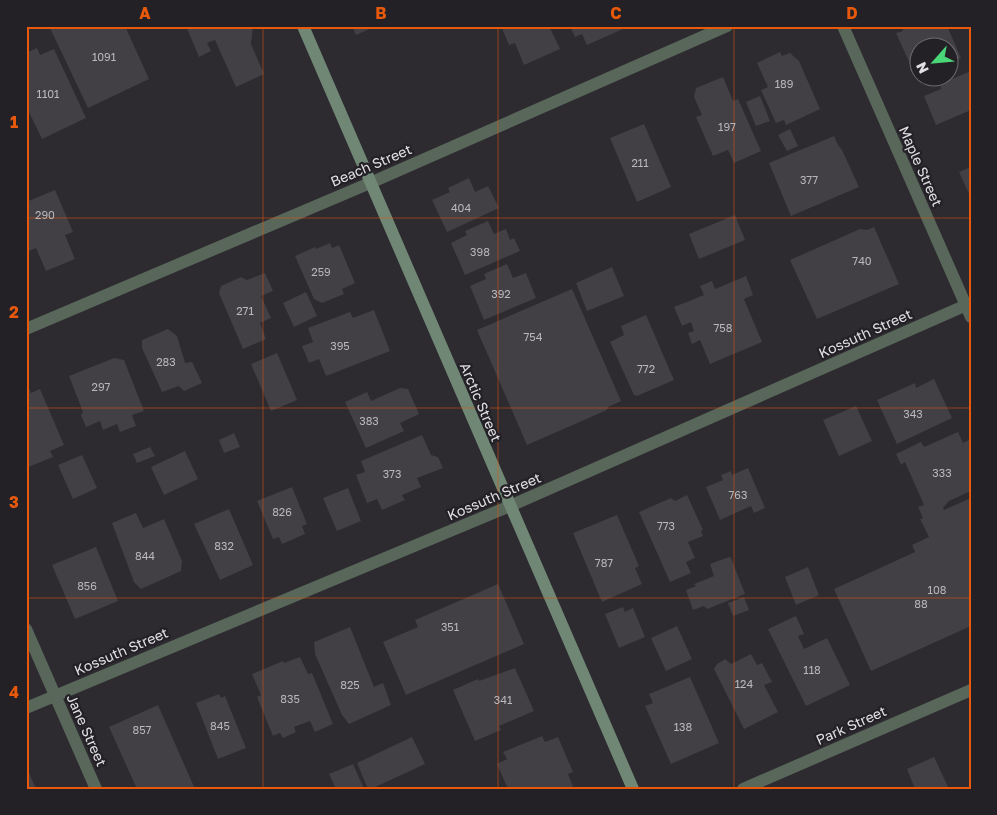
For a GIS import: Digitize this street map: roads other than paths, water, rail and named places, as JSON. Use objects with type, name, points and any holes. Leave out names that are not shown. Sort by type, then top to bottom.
[{"type":"main road","name":"Arctic Street","points":[[303,26],[633,789]]},
{"type":"street","name":"Beach Street","points":[[26,329],[370,183],[727,26]]},
{"type":"street","name":"Maple Street","points":[[844,26],[969,308]]},
{"type":"street","name":"Kossuth Street","points":[[26,708],[510,506],[969,308]]},
{"type":"street","name":"Jane Street","points":[[26,629],[96,789]]},
{"type":"street","name":"Park Street","points":[[743,789],[971,690]]}]
